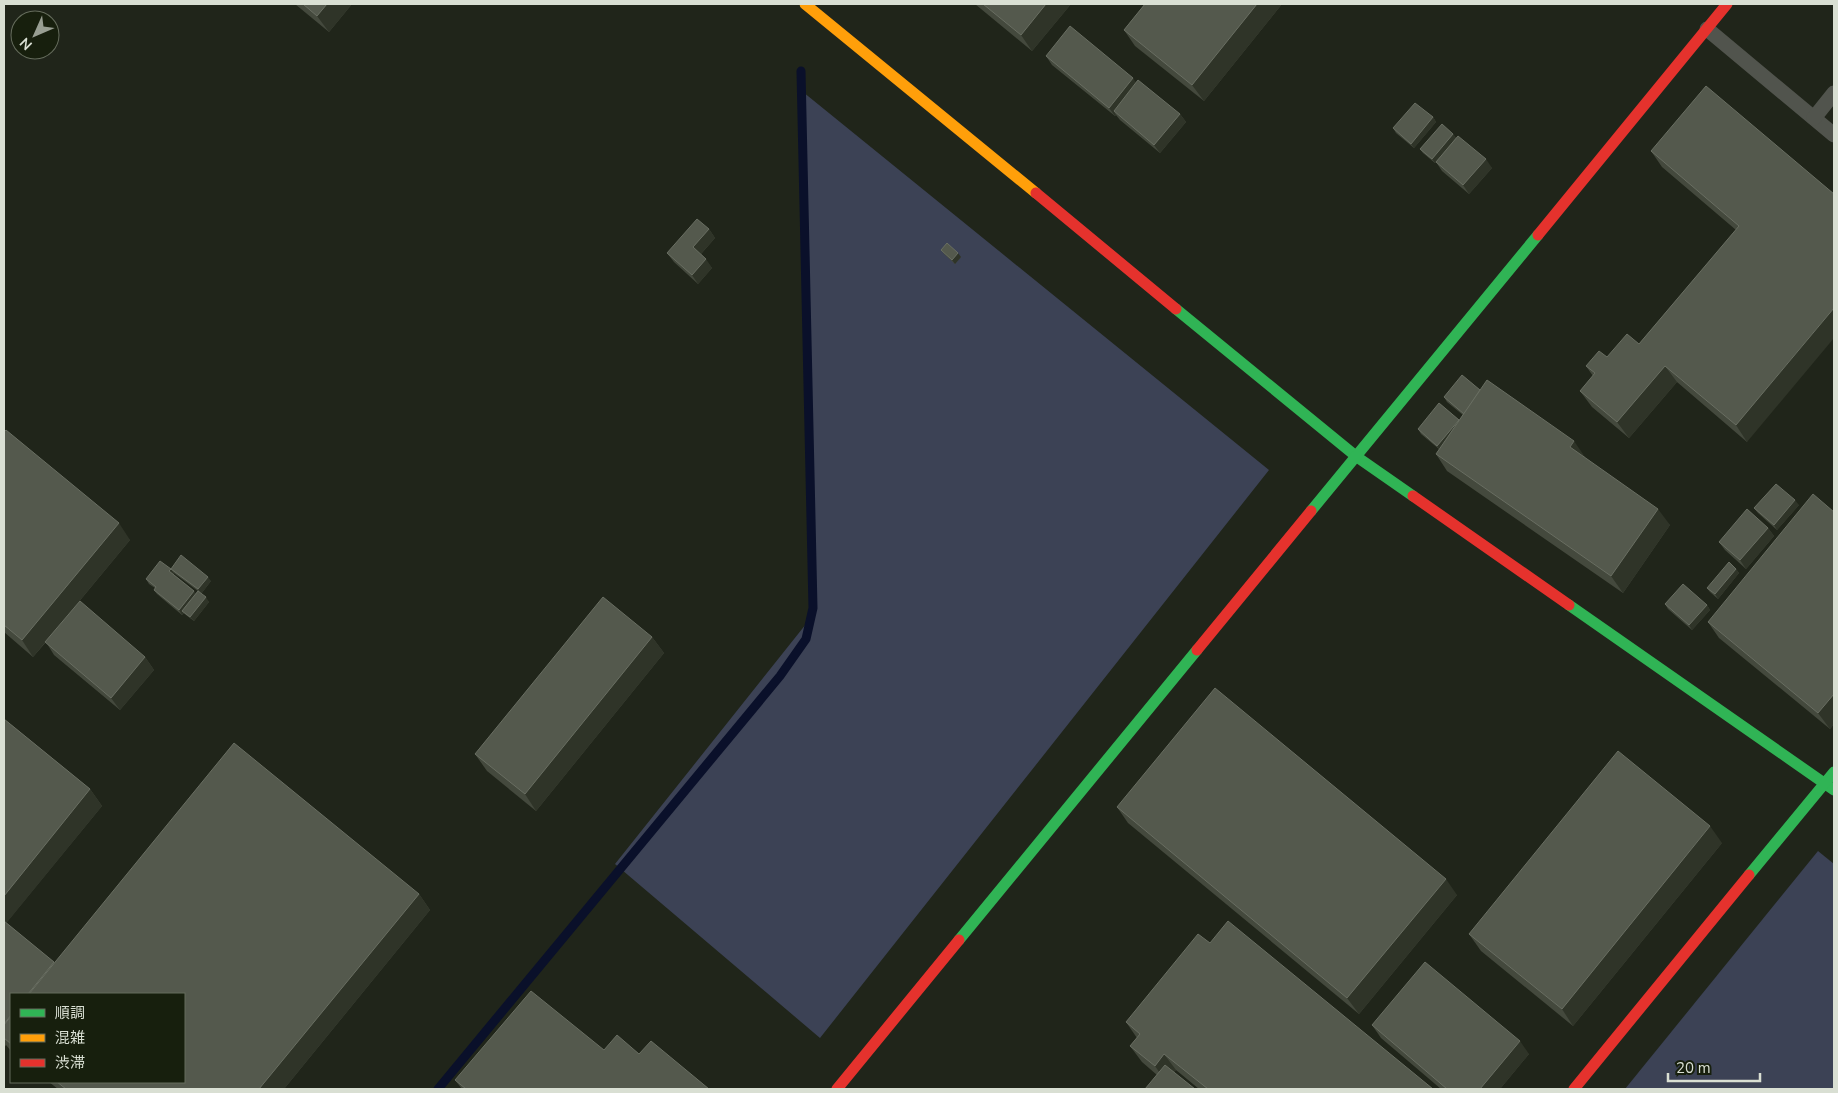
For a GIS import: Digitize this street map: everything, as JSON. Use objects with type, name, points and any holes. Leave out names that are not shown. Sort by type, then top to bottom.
[{"type":"street","points":[[805,4],[1357,457],[1830,786]]},
{"type":"street","points":[[837,1089],[1727,4]]},
{"type":"street","points":[[1574,1089],[1830,786],[1834,772]]},
{"type":"lane","points":[[1707,29],[1834,135]]},
{"type":"lane","points":[[1814,118],[1834,92]]},
{"type":"shaded area","points":[[803,92],[1269,470],[820,1038],[615,864],[810,619],[811,404]]},
{"type":"shaded area","points":[[1818,851],[1834,864],[1834,1089],[1625,1089]]},
{"type":"building","points":[[303,4],[327,4],[317,16]]},
{"type":"building","points":[[983,4],[1046,4],[1021,35]]},
{"type":"building","points":[[1145,4],[1257,4],[1192,85],[1124,30]]},
{"type":"building","points":[[1070,26],[1133,78],[1109,108],[1046,56]]},
{"type":"building","points":[[1138,80],[1180,114],[1154,145],[1114,111]]},
{"type":"building","points":[[1706,86],[1834,194],[1834,308],[1736,425],[1665,366],[1617,422],[1580,391],[1595,373],[1586,366],[1599,351],[1607,357],[1627,334],[1639,344],[1739,226],[1651,151]]},
{"type":"building","points":[[1415,103],[1433,117],[1411,144],[1393,128]]},
{"type":"building","points":[[1442,124],[1453,134],[1432,159],[1420,149]]},
{"type":"building","points":[[1458,136],[1486,159],[1463,185],[1436,162]]},
{"type":"building","points":[[697,219],[709,229],[693,247],[706,259],[692,275],[667,253]]},
{"type":"building","points":[[947,243],[958,253],[952,260],[941,250]]},
{"type":"building","points":[[1462,375],[1480,390],[1464,414],[1444,397]]},
{"type":"building","points":[[1487,380],[1574,441],[1570,447],[1658,509],[1611,576],[1436,454]]},
{"type":"building","points":[[1439,403],[1459,420],[1437,446],[1418,429]]},
{"type":"building","points":[[6,430],[119,523],[22,640],[4,625],[4,432]]},
{"type":"building","points":[[1776,484],[1795,500],[1774,525],[1754,508]]},
{"type":"building","points":[[1813,494],[1834,512],[1834,694],[1818,713],[1708,622]]},
{"type":"building","points":[[1747,509],[1768,528],[1740,560],[1719,542]]},
{"type":"building","points":[[181,555],[208,577],[198,589],[171,569]]},
{"type":"building","points":[[160,561],[171,569],[169,571],[194,591],[179,610],[154,590],[156,587],[146,579]]},
{"type":"building","points":[[1729,562],[1736,569],[1715,594],[1707,588]]},
{"type":"building","points":[[1683,584],[1707,605],[1689,625],[1665,604]]},
{"type":"building","points":[[198,591],[206,597],[190,617],[182,611]]},
{"type":"building","points":[[603,597],[652,637],[525,794],[475,754]]},
{"type":"building","points":[[80,601],[145,657],[111,698],[45,642]]},
{"type":"building","points":[[1215,688],[1446,879],[1347,998],[1117,807]]},
{"type":"building","points":[[4,719],[90,789],[4,896]]},
{"type":"building","points":[[234,743],[419,894],[259,1089],[66,1089],[58,1083],[185,1083],[185,993],[30,993]]},
{"type":"building","points":[[1618,751],[1710,826],[1562,1009],[1469,934]]},
{"type":"building","points":[[4,921],[54,962],[29,993],[10,993],[10,1016],[4,1024]]},
{"type":"building","points":[[1228,921],[1433,1089],[1208,1089],[1164,1054],[1155,1066],[1130,1046],[1140,1034],[1126,1022],[1198,934],[1210,943]]},
{"type":"building","points":[[1425,962],[1520,1041],[1480,1089],[1447,1089],[1372,1025]]},
{"type":"building","points":[[531,991],[604,1050],[617,1035],[639,1054],[651,1041],[709,1089],[466,1089],[455,1080]]},
{"type":"building","points":[[10,1017],[10,1043],[4,1038],[4,1025]]},
{"type":"building","points":[[1165,1065],[1195,1089],[1145,1089]]},
{"type":"waterway","points":[[438,1089],[780,676],[806,639],[813,608],[801,71]]},
{"type":"traffic: fast","points":[[1311,511],[1538,235]]},
{"type":"traffic: fast","points":[[1176,309],[1357,457],[1413,496]]},
{"type":"traffic: fast","points":[[1569,605],[1834,790]]},
{"type":"traffic: fast","points":[[959,940],[1197,650]]},
{"type":"traffic: fast","points":[[1749,875],[1834,772]]},
{"type":"traffic: slow","points":[[805,4],[1036,193]]},
{"type":"traffic: jam","points":[[1538,235],[1727,4]]},
{"type":"traffic: jam","points":[[1036,193],[1176,309]]},
{"type":"traffic: jam","points":[[1413,496],[1569,605]]},
{"type":"traffic: jam","points":[[1197,650],[1311,511]]},
{"type":"traffic: jam","points":[[1574,1089],[1749,875]]},
{"type":"traffic: jam","points":[[837,1089],[959,940]]}]
